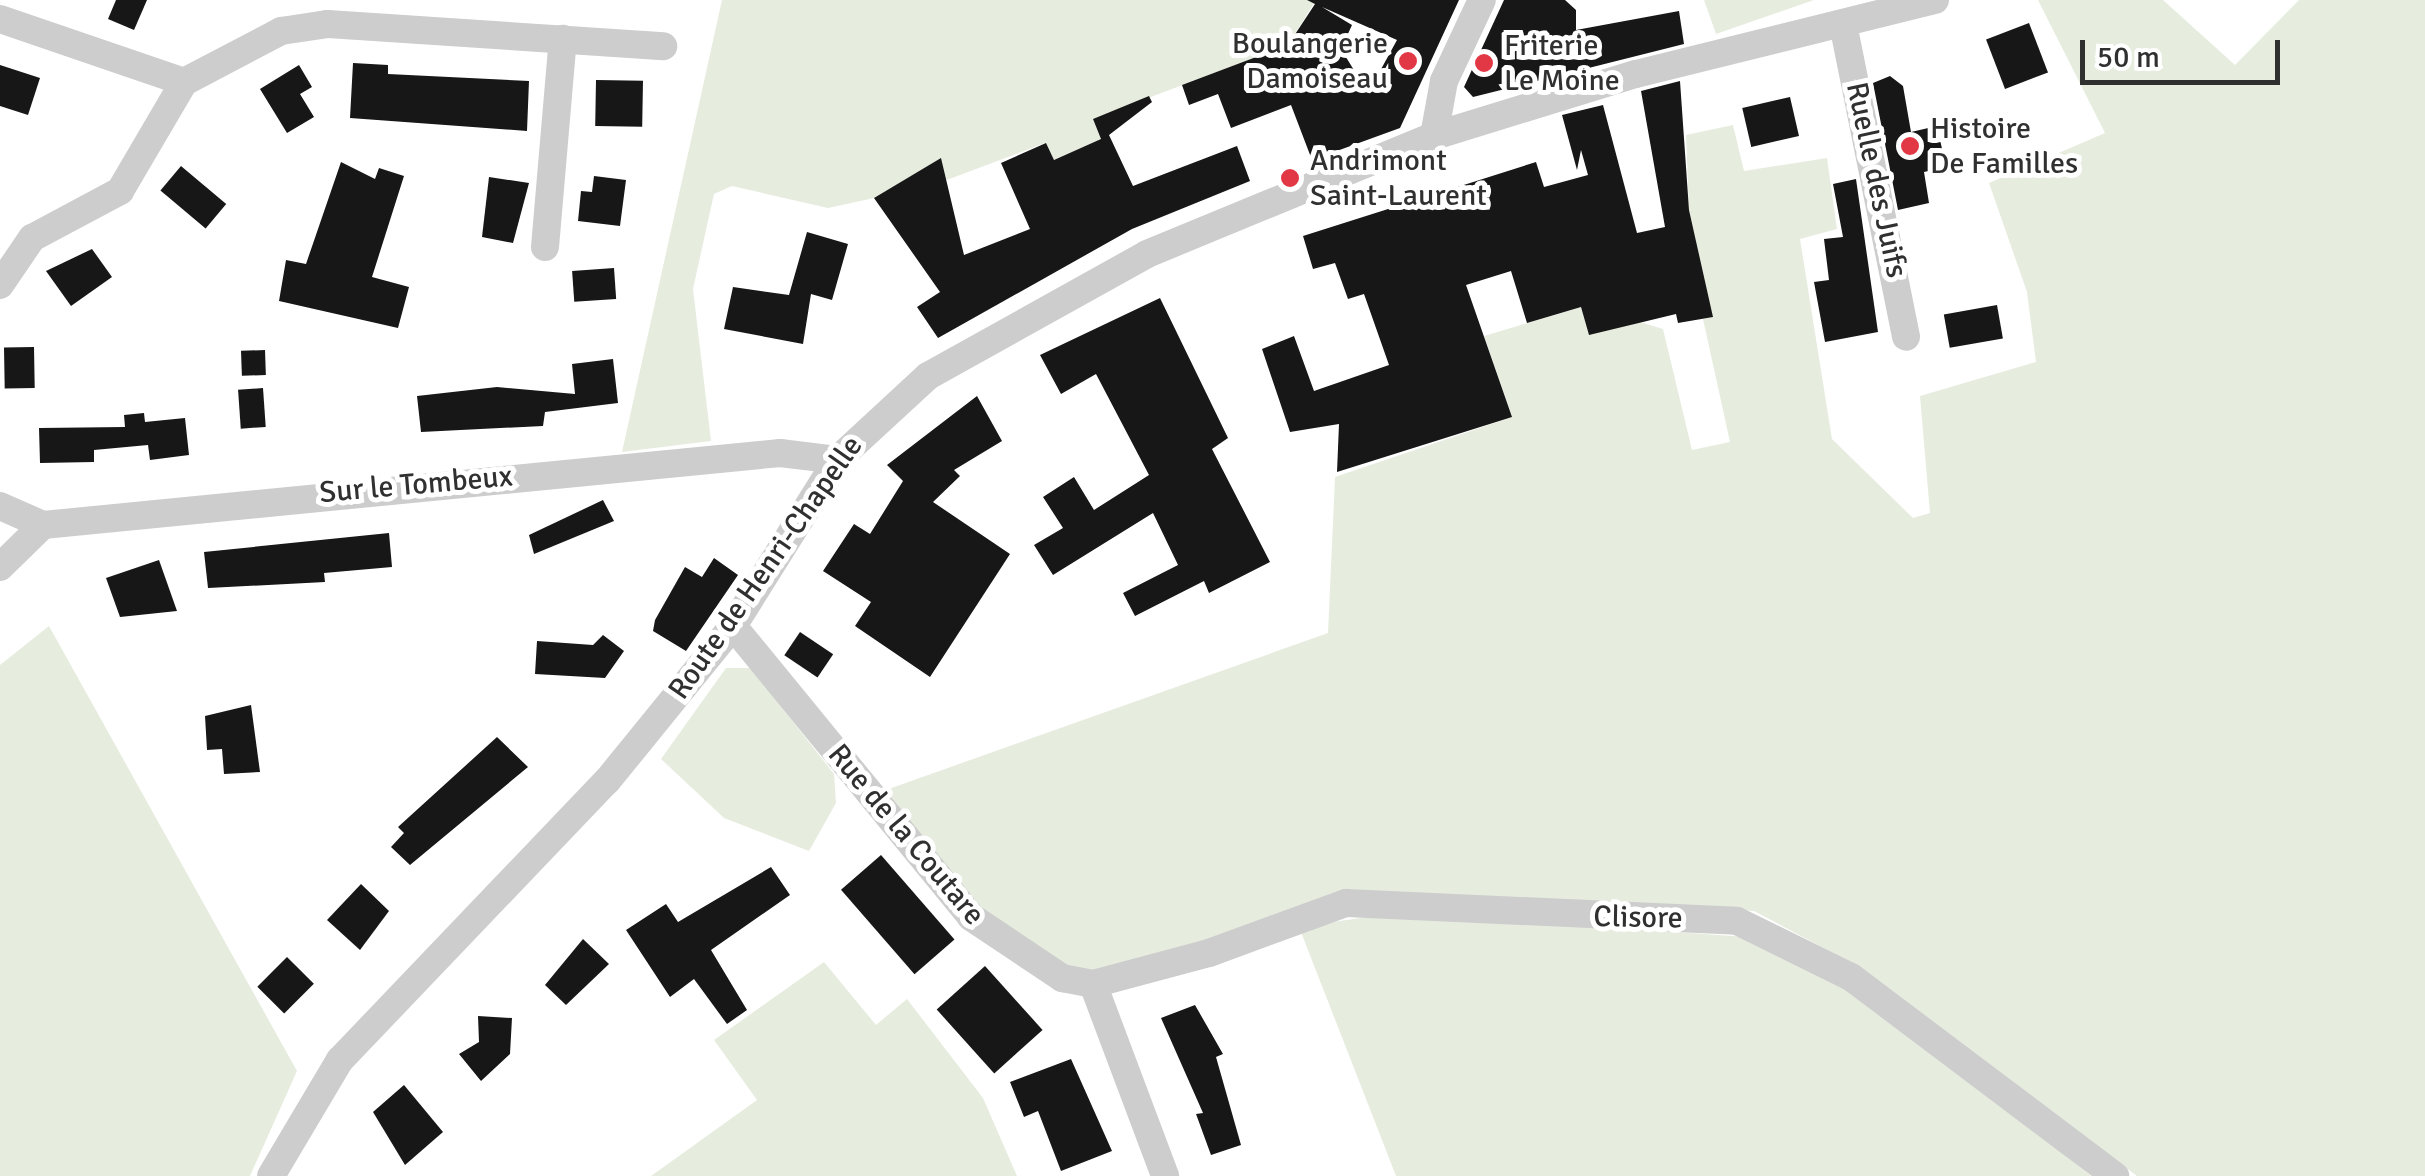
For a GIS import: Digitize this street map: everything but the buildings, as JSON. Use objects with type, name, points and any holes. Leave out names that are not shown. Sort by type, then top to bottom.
[{"type":"street","points":[[1434,136],[1444,82],[1482,0]]},
{"type":"street","name":"Route de Henri-Chapelle","points":[[271,1176],[340,1060],[607,781],[733,626],[837,460],[928,376],[1147,254],[1434,136],[1843,24],[1871,8],[1935,0]]},
{"type":"street","points":[[0,19],[184,82]]},
{"type":"street","points":[[0,284],[32,238],[120,191],[184,82],[281,31],[328,24],[664,46]]},
{"type":"street","name":"Ruelle des Juifs","points":[[1843,24],[1906,337]]},
{"type":"street","points":[[545,247],[564,39]]},
{"type":"street","name":"Sur le Tombeux","points":[[0,506],[43,525],[766,454],[837,460]]},
{"type":"street","points":[[0,567],[43,525]]},
{"type":"street","name":"Rue de la Coutare","points":[[733,626],[971,918],[1029,962],[1093,984]]},
{"type":"street","name":"Clisore","points":[[1093,984],[1346,903],[1738,921],[1851,976],[2115,1176]]},
{"type":"street","points":[[1093,984],[1165,1176]]},
{"type":"shaded area","points":[[722,0],[1316,0],[1288,45],[1093,119],[1101,139],[1054,160],[1045,143],[944,181],[940,159],[874,198],[828,208],[732,186],[714,194],[693,289],[711,441],[622,452]]},
{"type":"shaded area","points":[[1704,0],[1814,0],[1716,34]]},
{"type":"shaded area","points":[[2038,0],[2163,0],[2235,65],[2299,0],[2425,0],[2425,1176],[2137,1176],[1831,952],[1754,911],[1361,892],[1111,972],[1068,970],[977,915],[883,791],[1328,633],[1335,477],[1512,417],[1484,336],[1581,307],[1589,334],[1640,322],[1663,329],[1692,450],[1730,442],[1703,319],[1712,317],[1689,210],[1686,135],[1733,125],[1744,171],[1827,158],[1837,229],[1800,239],[1832,439],[1913,518],[1930,513],[1920,396],[2036,362],[2027,292],[1989,183],[2105,133]]},
{"type":"shaded area","points":[[49,626],[297,1071],[250,1176],[0,1176],[0,665]]},
{"type":"shaded area","points":[[726,668],[751,668],[834,774],[836,803],[809,851],[724,818],[661,759]]},
{"type":"shaded area","points":[[1401,912],[1774,939],[1872,1002],[2091,1176],[1396,1176],[1299,927]]},
{"type":"shaded area","points":[[824,962],[876,1025],[907,999],[983,1098],[1017,1176],[651,1176],[757,1100],[714,1040]]},
{"type":"place","name":"Boulangerie Damoiseau","points":[[1408,61]]},
{"type":"place","name":"Friterie Le Moine","points":[[1484,63]]},
{"type":"place","name":"Histoire De Familles","points":[[1910,146]]},
{"type":"place","name":"Andrimont Saint-Laurent","points":[[1290,178]]}]
